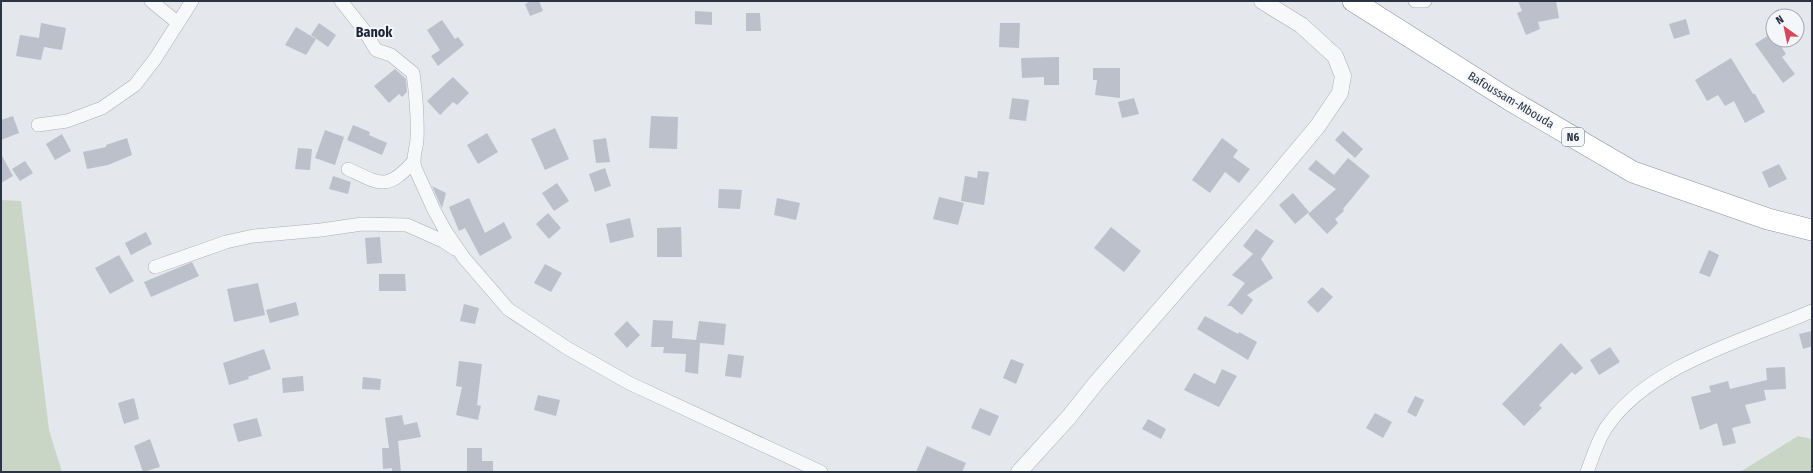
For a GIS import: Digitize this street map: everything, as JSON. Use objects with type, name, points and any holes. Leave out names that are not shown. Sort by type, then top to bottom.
[{"type":"highway","name":"Bafoussam-Mbouda","points":[[1353,1],[1508,99],[1633,172],[1768,219],[1812,230]]},
{"type":"street","points":[[151,1],[178,23]]},
{"type":"street","points":[[38,125],[67,121],[102,108],[135,85],[192,1]]},
{"type":"street","points":[[341,1],[364,30],[376,50],[391,55],[414,73],[417,106],[416,140],[413,162],[434,210],[461,254],[508,309],[573,352],[629,383],[821,472]]},
{"type":"street","points":[[1019,472],[1069,417],[1096,383],[1264,189],[1316,127],[1338,97],[1343,76],[1335,56],[1301,25],[1262,1]]},
{"type":"street","points":[[1415,1],[1425,1]]},
{"type":"street","points":[[348,169],[378,183],[392,182],[413,162]]},
{"type":"street","points":[[155,267],[226,242],[253,236],[321,230],[362,224],[407,225],[444,241],[461,254]]},
{"type":"street","points":[[1587,472],[1607,426],[1626,402],[1661,378],[1720,348],[1812,311]]},
{"type":"green space","points":[[1,200],[21,201],[49,430],[62,472],[1,472]]},
{"type":"green space","points":[[1798,436],[1812,439],[1812,472],[1740,472]]},
{"type":"building","points":[[531,1],[539,1],[543,11],[530,16],[525,4]]},
{"type":"building","points":[[1518,1],[1556,1],[1559,18],[1538,22],[1540,29],[1526,35],[1517,13],[1522,11]]},
{"type":"building","points":[[695,11],[712,12],[712,25],[695,24]]},
{"type":"building","points":[[746,13],[760,13],[761,31],[746,31]]},
{"type":"building","points":[[1686,19],[1690,34],[1674,39],[1669,24]]},
{"type":"building","points":[[442,20],[455,39],[458,37],[464,45],[438,66],[431,56],[440,50],[427,30]]},
{"type":"building","points":[[41,23],[66,28],[62,50],[44,47],[41,60],[16,56],[20,35],[39,38]]},
{"type":"building","points":[[319,23],[336,35],[328,47],[311,35]]},
{"type":"building","points":[[1000,23],[1020,23],[1019,48],[999,47]]},
{"type":"building","points":[[296,27],[316,39],[306,55],[285,45]]},
{"type":"building","points":[[1765,38],[1765,48],[1782,48],[1786,54],[1782,57],[1795,74],[1783,83],[1755,44]]},
{"type":"building","points":[[1059,57],[1059,85],[1044,85],[1044,77],[1022,78],[1021,58]]},
{"type":"building","points":[[1731,58],[1765,112],[1745,123],[1734,101],[1725,106],[1718,95],[1707,101],[1695,80]]},
{"type":"building","points":[[1093,68],[1120,68],[1120,98],[1095,95],[1097,80],[1093,80]]},
{"type":"building","points":[[395,69],[406,79],[407,92],[402,97],[399,94],[389,103],[374,86]]},
{"type":"building","points":[[453,77],[469,93],[457,105],[453,102],[440,115],[427,101]]},
{"type":"building","points":[[1012,98],[1029,100],[1026,121],[1009,119]]},
{"type":"building","points":[[1134,98],[1139,114],[1122,118],[1118,102]]},
{"type":"building","points":[[13,116],[19,133],[1,140],[1,120]]},
{"type":"building","points":[[651,116],[678,117],[677,149],[649,148]]},
{"type":"building","points":[[353,125],[370,132],[369,135],[387,143],[382,155],[347,140]]},
{"type":"building","points":[[555,128],[569,159],[545,170],[531,139]]},
{"type":"building","points":[[325,130],[344,137],[335,165],[315,158]]},
{"type":"building","points":[[1343,131],[1363,149],[1355,158],[1335,140]]},
{"type":"building","points":[[487,133],[498,152],[478,164],[467,145]]},
{"type":"building","points":[[62,134],[71,151],[55,160],[46,144]]},
{"type":"building","points":[[127,138],[132,155],[108,165],[87,169],[83,152],[106,147],[106,145]]},
{"type":"building","points":[[606,138],[610,162],[596,163],[593,140]]},
{"type":"building","points":[[1222,138],[1238,150],[1233,157],[1250,169],[1239,183],[1225,172],[1210,193],[1192,180]]},
{"type":"building","points":[[298,148],[312,149],[310,170],[295,169]]},
{"type":"building","points":[[1,154],[13,176],[1,183]]},
{"type":"building","points":[[1348,158],[1370,176],[1343,209],[1344,211],[1335,219],[1338,223],[1327,234],[1308,214],[1336,189],[1308,169],[1316,160],[1334,175]]},
{"type":"building","points":[[25,161],[33,173],[20,181],[12,169]]},
{"type":"building","points":[[1779,164],[1787,179],[1769,188],[1762,172]]},
{"type":"building","points":[[605,168],[611,186],[595,192],[589,174]]},
{"type":"building","points":[[978,171],[989,172],[984,205],[961,201],[965,176],[977,178]]},
{"type":"building","points":[[333,176],[351,182],[348,194],[329,189]]},
{"type":"building","points":[[557,183],[569,201],[554,211],[542,193]]},
{"type":"building","points":[[432,186],[446,193],[442,208],[441,206]]},
{"type":"building","points":[[719,189],[742,190],[740,209],[718,208]]},
{"type":"building","points":[[1293,193],[1309,212],[1295,224],[1279,205]]},
{"type":"building","points":[[939,197],[964,203],[958,225],[933,219]]},
{"type":"building","points":[[469,198],[485,233],[504,222],[512,238],[480,256],[465,228],[459,231],[449,207]]},
{"type":"building","points":[[777,198],[800,203],[796,220],[774,215]]},
{"type":"building","points":[[548,213],[561,228],[549,239],[536,224]]},
{"type":"building","points":[[630,218],[634,237],[610,243],[606,224]]},
{"type":"building","points":[[681,227],[682,257],[657,257],[657,228]]},
{"type":"building","points":[[1111,227],[1141,251],[1124,272],[1094,248]]},
{"type":"building","points":[[1256,229],[1274,241],[1261,259],[1273,278],[1247,295],[1253,300],[1242,315],[1231,306],[1227,306],[1245,283],[1232,275],[1253,254],[1243,246]]},
{"type":"building","points":[[146,232],[152,244],[131,255],[125,243]]},
{"type":"building","points":[[380,237],[382,263],[367,264],[365,238]]},
{"type":"building","points":[[1709,250],[1719,255],[1710,277],[1699,273]]},
{"type":"building","points":[[119,255],[134,281],[110,294],[95,268]]},
{"type":"building","points":[[192,262],[199,276],[151,297],[144,282]]},
{"type":"building","points":[[545,264],[562,273],[551,292],[534,283]]},
{"type":"building","points":[[379,274],[405,274],[406,291],[379,291]]},
{"type":"building","points":[[258,283],[265,315],[234,322],[227,289]]},
{"type":"building","points":[[1322,287],[1333,297],[1318,313],[1307,302]]},
{"type":"building","points":[[296,302],[299,315],[270,323],[266,310]]},
{"type":"building","points":[[464,304],[479,308],[475,324],[460,321]]},
{"type":"building","points":[[1205,316],[1238,334],[1239,332],[1257,342],[1248,360],[1197,329]]},
{"type":"building","points":[[653,320],[673,321],[672,338],[696,340],[699,321],[726,324],[724,345],[700,343],[698,374],[685,372],[686,354],[663,353],[664,347],[651,347]]},
{"type":"building","points":[[627,321],[640,335],[627,348],[614,334]]},
{"type":"building","points":[[1812,331],[1812,346],[1803,349],[1799,334]]},
{"type":"building","points":[[1561,343],[1583,368],[1575,375],[1572,372],[1539,405],[1542,408],[1524,426],[1502,404]]},
{"type":"building","points":[[1610,347],[1620,362],[1599,375],[1590,360]]},
{"type":"building","points":[[264,349],[271,369],[248,377],[249,379],[229,385],[223,363]]},
{"type":"building","points":[[728,354],[744,356],[741,378],[725,376]]},
{"type":"building","points":[[1011,359],[1024,364],[1016,384],[1003,378]]},
{"type":"building","points":[[459,361],[482,364],[477,405],[481,406],[478,420],[456,415],[462,387],[456,386]]},
{"type":"building","points":[[1785,367],[1786,389],[1764,390],[1766,400],[1745,405],[1751,423],[1732,428],[1736,443],[1723,446],[1717,423],[1700,430],[1691,397],[1711,392],[1709,386],[1728,381],[1730,389],[1767,380],[1766,368]]},
{"type":"building","points":[[1222,369],[1237,376],[1219,407],[1184,390],[1194,373],[1215,384]]},
{"type":"building","points":[[303,376],[304,391],[283,393],[282,378]]},
{"type":"building","points":[[363,377],[381,379],[380,390],[362,389]]},
{"type":"building","points":[[538,395],[560,400],[556,416],[534,410]]},
{"type":"building","points":[[1415,396],[1424,400],[1416,417],[1407,412]]},
{"type":"building","points":[[134,398],[139,419],[124,424],[118,403]]},
{"type":"building","points":[[980,408],[999,416],[990,436],[971,428]]},
{"type":"building","points":[[1375,413],[1392,422],[1383,438],[1366,428]]},
{"type":"building","points":[[402,415],[404,425],[417,422],[421,437],[398,441],[401,472],[392,472],[392,468],[383,469],[382,448],[389,448],[385,418]]},
{"type":"building","points":[[257,418],[262,436],[238,442],[233,424]]},
{"type":"building","points":[[1148,419],[1166,429],[1161,439],[1142,429]]},
{"type":"building","points":[[150,439],[160,467],[143,472],[134,446]]},
{"type":"building","points":[[927,446],[966,463],[962,472],[916,472]]},
{"type":"building","points":[[467,448],[482,448],[482,461],[493,461],[493,472],[467,472]]},
{"type":"district","name":"Banok","points":[[374,32]]}]
